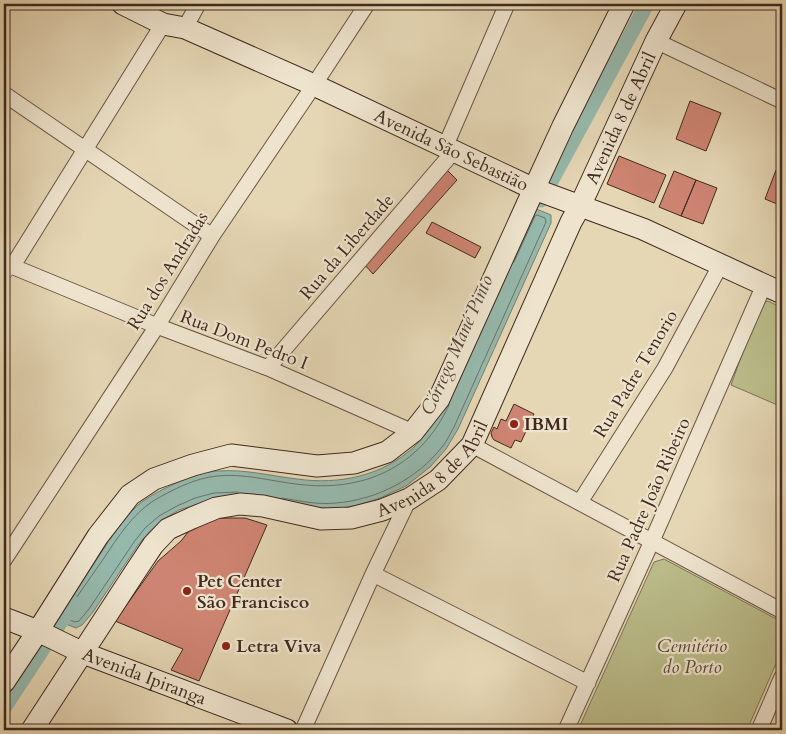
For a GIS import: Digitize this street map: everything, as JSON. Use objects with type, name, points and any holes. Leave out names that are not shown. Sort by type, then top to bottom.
[{"type":"main road","name":"Avenida São Sebastião","points":[[123,4],[163,24],[185,28],[314,85],[537,190],[643,229],[773,289]]},
{"type":"main road","name":"Avenida 8 de Abril","points":[[4,682],[39,632],[98,536],[130,495],[154,479],[193,465],[231,455],[317,466],[354,463],[387,452],[413,432],[439,399],[537,190],[563,126],[624,4]]},
{"type":"main road","name":"Avenida 8 de Abril","points":[[32,730],[80,651],[153,545],[168,529],[216,508],[240,504],[263,506],[321,519],[351,518],[382,510],[409,499],[438,480],[472,445],[577,205],[656,41],[676,4]]},
{"type":"main road","name":"Avenida Ipiranga","points":[[4,618],[80,651],[287,730]]},
{"type":"street","points":[[185,28],[198,4]]},
{"type":"street","name":"Rua dos Andradas","points":[[4,560],[157,326],[212,236],[367,4]]},
{"type":"street","name":"Rua da Liberdade","points":[[268,368],[449,149],[507,4]]},
{"type":"street","points":[[6,270],[163,24]]},
{"type":"street","points":[[656,41],[782,102]]},
{"type":"street","points":[[4,94],[212,236]]},
{"type":"street","name":"Rua Padre Tenorio","points":[[580,502],[664,368],[721,264]]},
{"type":"street","name":"Rua Dom Pedro I","points":[[6,270],[268,368],[413,432]]},
{"type":"street","name":"Rua Padre João Ribeiro","points":[[566,730],[652,541],[773,289]]},
{"type":"street","points":[[472,445],[782,611]]},
{"type":"street","points":[[303,730],[409,499]]},
{"type":"street","points":[[373,574],[588,683]]},
{"type":"street","points":[[759,730],[782,676]]},
{"type":"green space","points":[[768,301],[782,308],[782,407],[731,385],[760,304]]},
{"type":"green space","name":"Cemitério do Porto","points":[[664,559],[782,622],[782,650],[747,730],[578,730],[654,562]]},
{"type":"water","points":[[534,208],[551,215],[551,223],[458,429],[446,449],[430,467],[406,486],[380,498],[358,505],[335,509],[215,498],[179,510],[162,520],[138,545],[93,612],[82,625],[76,628],[63,623],[59,618],[60,613],[123,522],[138,505],[165,488],[199,475],[218,471],[248,472],[313,481],[344,479],[359,476],[388,465],[414,447],[439,414]]},
{"type":"building","points":[[690,101],[721,113],[706,151],[676,139]]},
{"type":"building","points":[[619,156],[666,175],[654,203],[607,184]]},
{"type":"building","points":[[447,170],[457,180],[373,274],[364,264]]},
{"type":"building","points":[[776,170],[782,173],[782,206],[765,199]]},
{"type":"building","points":[[674,171],[696,180],[681,216],[659,207]]},
{"type":"building","points":[[696,180],[717,188],[703,224],[681,216]]},
{"type":"building","points":[[432,222],[481,247],[475,258],[426,233]]},
{"type":"building","name":"IBMI","points":[[514,404],[534,414],[521,442],[515,440],[511,448],[494,440],[491,433],[494,427],[497,429],[501,419],[506,421]]},
{"type":"building","name":"Pet Center São Francisco","points":[[217,518],[245,518],[267,525],[199,681],[171,670],[183,649],[115,621],[158,561],[181,541],[192,527]]},
{"type":"waterway","name":"Córrego Mané Pinto","points":[[541,200],[647,4]]},
{"type":"waterway","name":"Córrego Mané Pinto","points":[[4,708],[73,603]]},
{"type":"place","name":"IBMI","points":[[514,424]]},
{"type":"place","name":"Pet Center São Francisco","points":[[187,591]]},
{"type":"place","name":"Letra Viva","points":[[226,646]]}]
